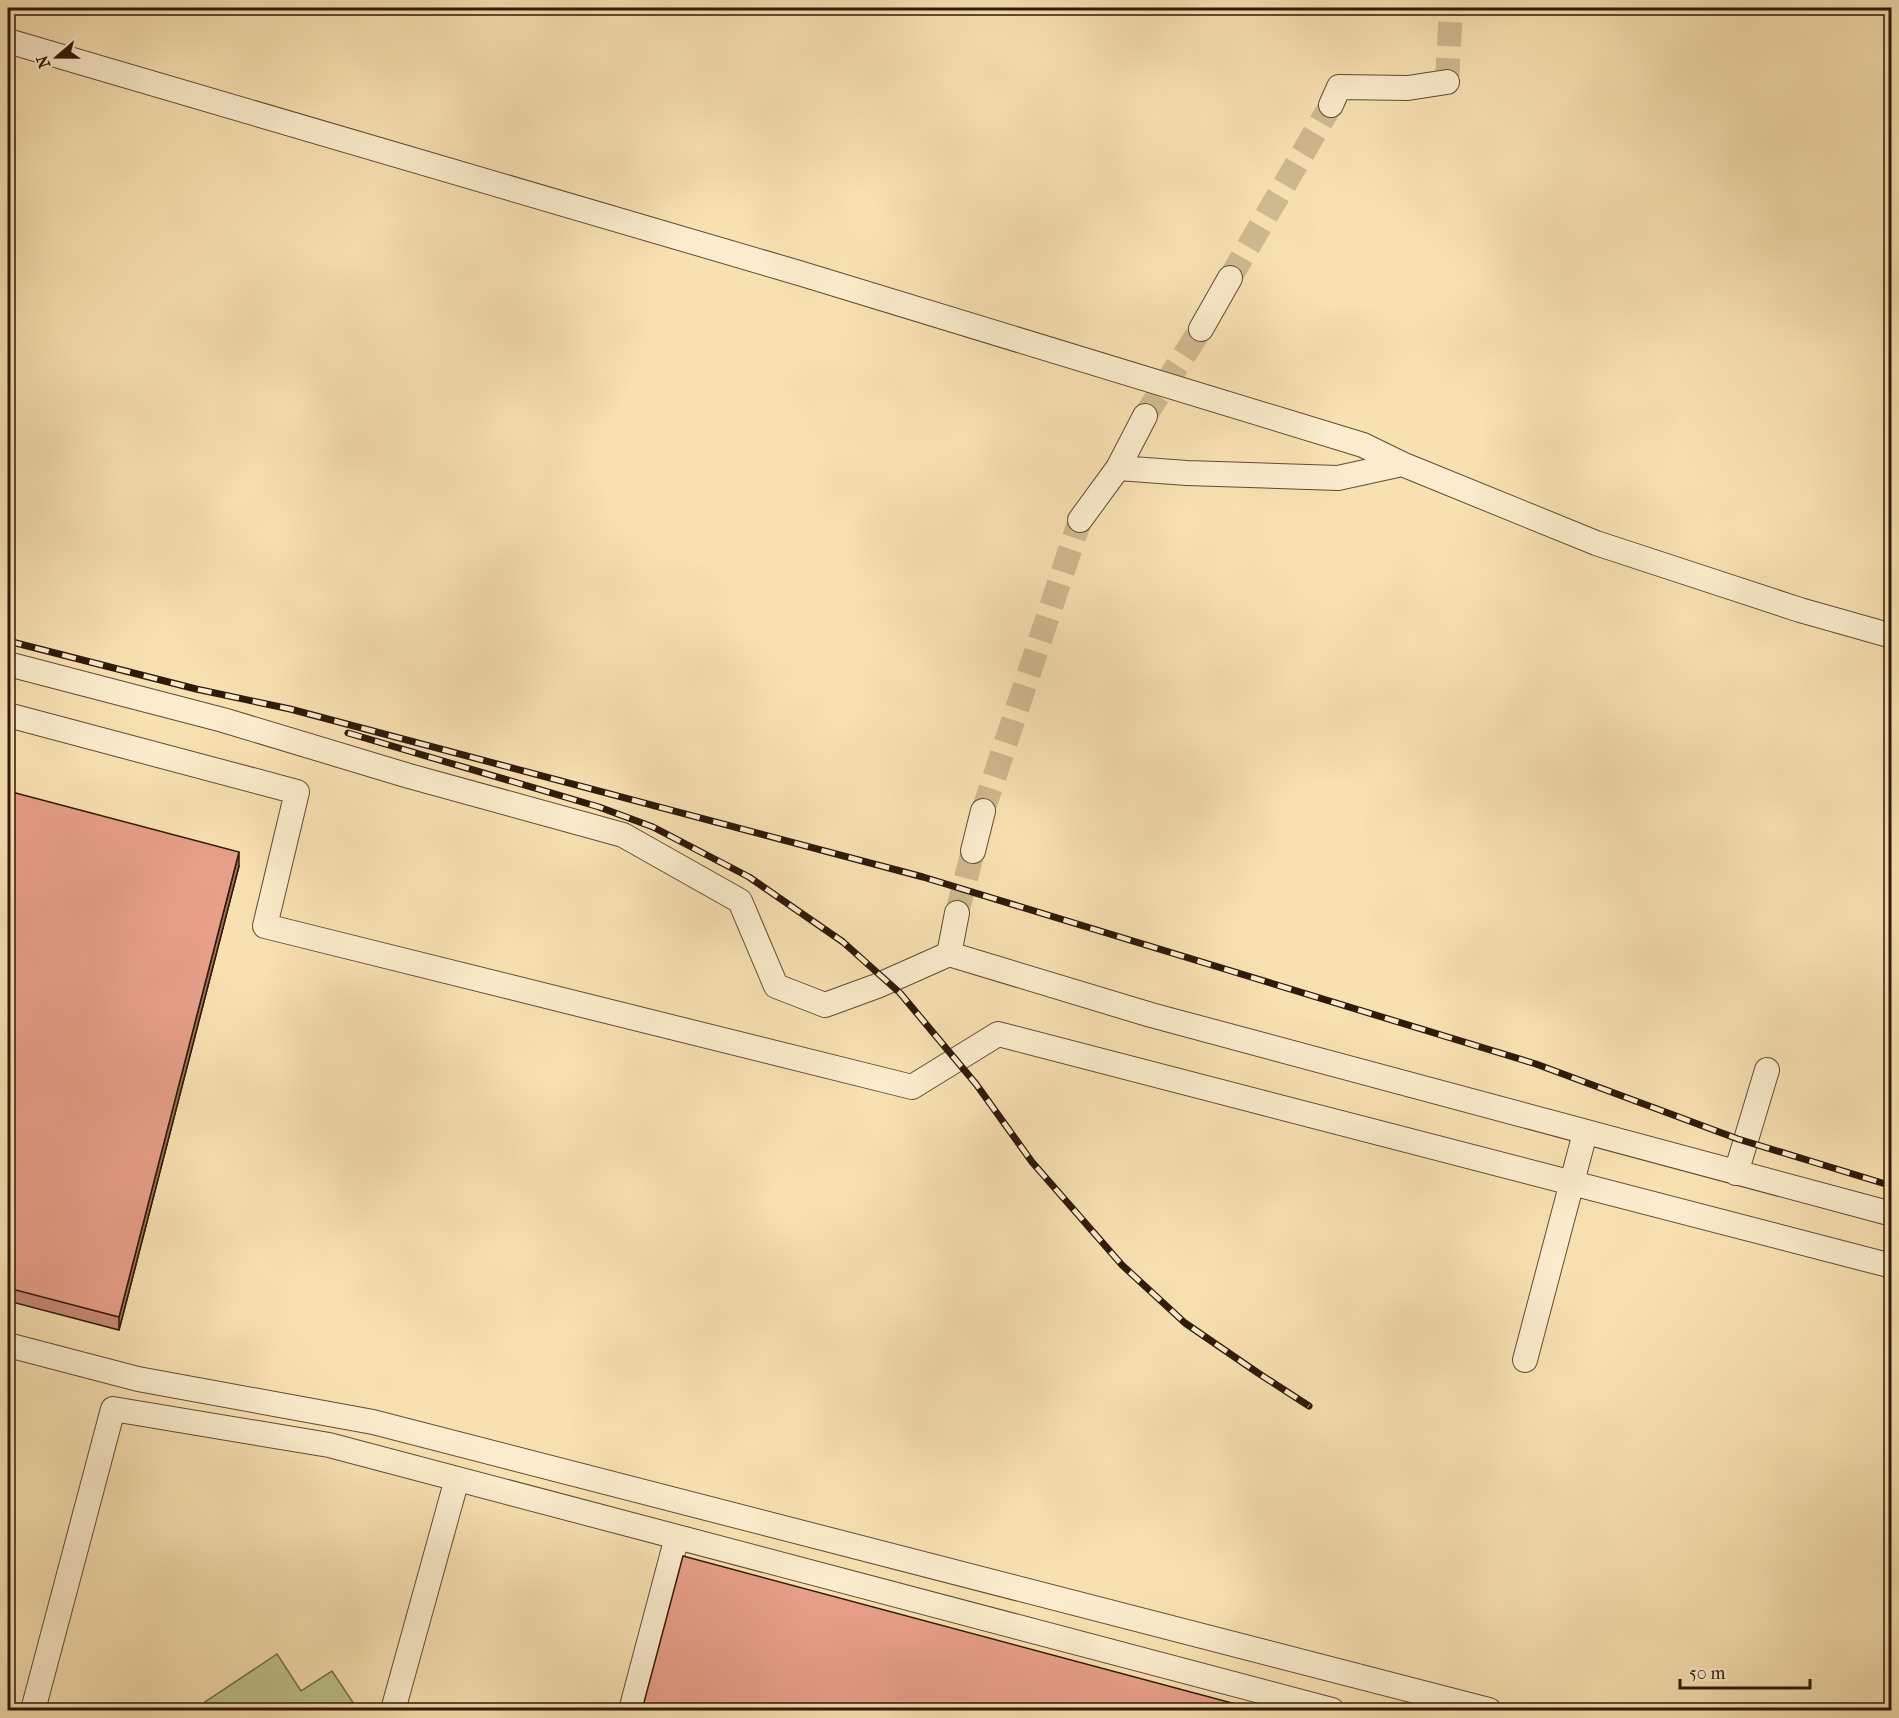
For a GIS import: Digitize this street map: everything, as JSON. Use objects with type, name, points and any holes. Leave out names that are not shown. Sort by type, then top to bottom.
[{"type":"street","points":[[8,41],[799,273],[1363,445],[1402,464],[1596,543],[1800,610],[1892,636]]},
{"type":"street","points":[[1331,105],[1339,87],[1408,87],[1446,82]]},
{"type":"street","points":[[1201,329],[1230,278]]},
{"type":"street","points":[[1080,520],[1118,468],[1145,416]]},
{"type":"street","points":[[1118,468],[1187,473],[1338,478],[1402,464]]},
{"type":"street","points":[[8,664],[223,720],[409,776],[623,835],[741,901],[776,986],[825,1005],[877,987],[949,954],[1150,1015],[1892,1214]]},
{"type":"street","points":[[8,714],[297,792],[265,926],[912,1087],[998,1034],[1892,1266]]},
{"type":"street","points":[[973,851],[983,811]]},
{"type":"street","points":[[949,954],[957,913]]},
{"type":"street","points":[[1736,1173],[1767,1071]]},
{"type":"street","points":[[1525,1360],[1585,1132]]},
{"type":"street","points":[[8,1345],[138,1379],[373,1422],[1489,1710]]},
{"type":"street","points":[[33,1710],[113,1409],[329,1445],[1307,1707],[1332,1710]]},
{"type":"street","points":[[393,1710],[457,1479]]},
{"type":"street","points":[[631,1710],[677,1537]]},
{"type":"green space","points":[[277,1654],[301,1691],[332,1671],[358,1710],[211,1710],[205,1702]]},
{"type":"building","points":[[8,791],[239,852],[119,1317],[8,1288]]},
{"type":"building","points":[[683,1556],[1258,1710],[642,1710]]},
{"type":"tunnel","points":[[1447,82],[1451,8]]},
{"type":"tunnel","points":[[1230,278],[1331,105]]},
{"type":"tunnel","points":[[1145,416],[1201,329]]},
{"type":"tunnel","points":[[983,811],[1080,520]]},
{"type":"tunnel","points":[[957,913],[973,851]]},
{"type":"railway","points":[[8,641],[196,689],[290,709],[923,877],[1536,1064],[1738,1139],[1892,1186]]},
{"type":"railway","points":[[348,733],[599,807],[653,827],[749,877],[843,942],[900,993],[976,1084],[1032,1162],[1122,1265],[1185,1323],[1309,1406]]}]
